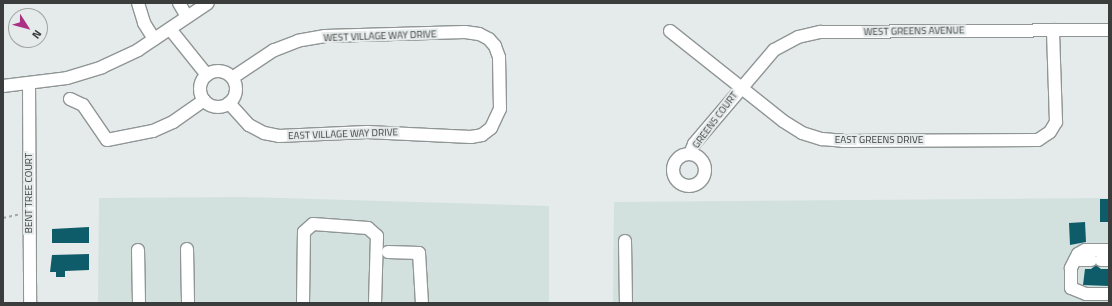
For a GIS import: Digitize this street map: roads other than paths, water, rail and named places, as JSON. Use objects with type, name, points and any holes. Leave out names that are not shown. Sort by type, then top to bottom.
[{"type":"street","points":[[138,3],[144,23],[154,39]]},
{"type":"street","points":[[179,3],[187,17]]},
{"type":"street","points":[[3,86],[67,78],[102,67],[154,39],[208,3]]},
{"type":"street","points":[[170,29],[207,75]]},
{"type":"street","name":"EAST GREENS DRIVE","points":[[670,31],[783,121],[802,133],[822,139],[1038,140],[1050,132],[1056,122],[1053,30]]},
{"type":"street","name":"WEST GREENS AVENUE","points":[[740,87],[774,50],[798,37],[820,32],[1109,30]]},
{"type":"street","name":"WEST VILLAGE WAY DRIVE","points":[[232,78],[274,50],[298,41],[325,36],[465,32],[489,39],[499,57],[500,109],[491,128]]},
{"type":"street","points":[[218,71],[232,78],[235,91],[229,103],[217,107],[204,100],[200,88],[207,75],[218,71]]},
{"type":"street","name":"BENT TREE COURT","points":[[29,83],[30,303]]},
{"type":"street","name":"GREENS COURT","points":[[690,154],[694,144],[740,87]]},
{"type":"street","points":[[70,99],[84,105],[107,140],[153,131],[173,122],[204,100]]},
{"type":"street","name":"EAST VILLAGE WAY DRIVE","points":[[229,103],[249,125],[264,133],[279,136],[367,132],[471,137],[482,135],[491,128]]},
{"type":"street","points":[[303,303],[304,232],[313,224],[368,228],[377,236],[375,303]]},
{"type":"street","points":[[626,241],[626,303]]},
{"type":"street","points":[[187,249],[188,303]]},
{"type":"street","points":[[138,250],[139,303]]},
{"type":"street","points":[[1109,250],[1085,250],[1075,260],[1071,268],[1071,288],[1086,294],[1109,294]]},
{"type":"street","points":[[388,252],[420,253],[422,303]]},
{"type":"street","points":[[1075,260],[1100,260]]},
{"type":"street","points":[[1105,303],[1109,302]]}]
